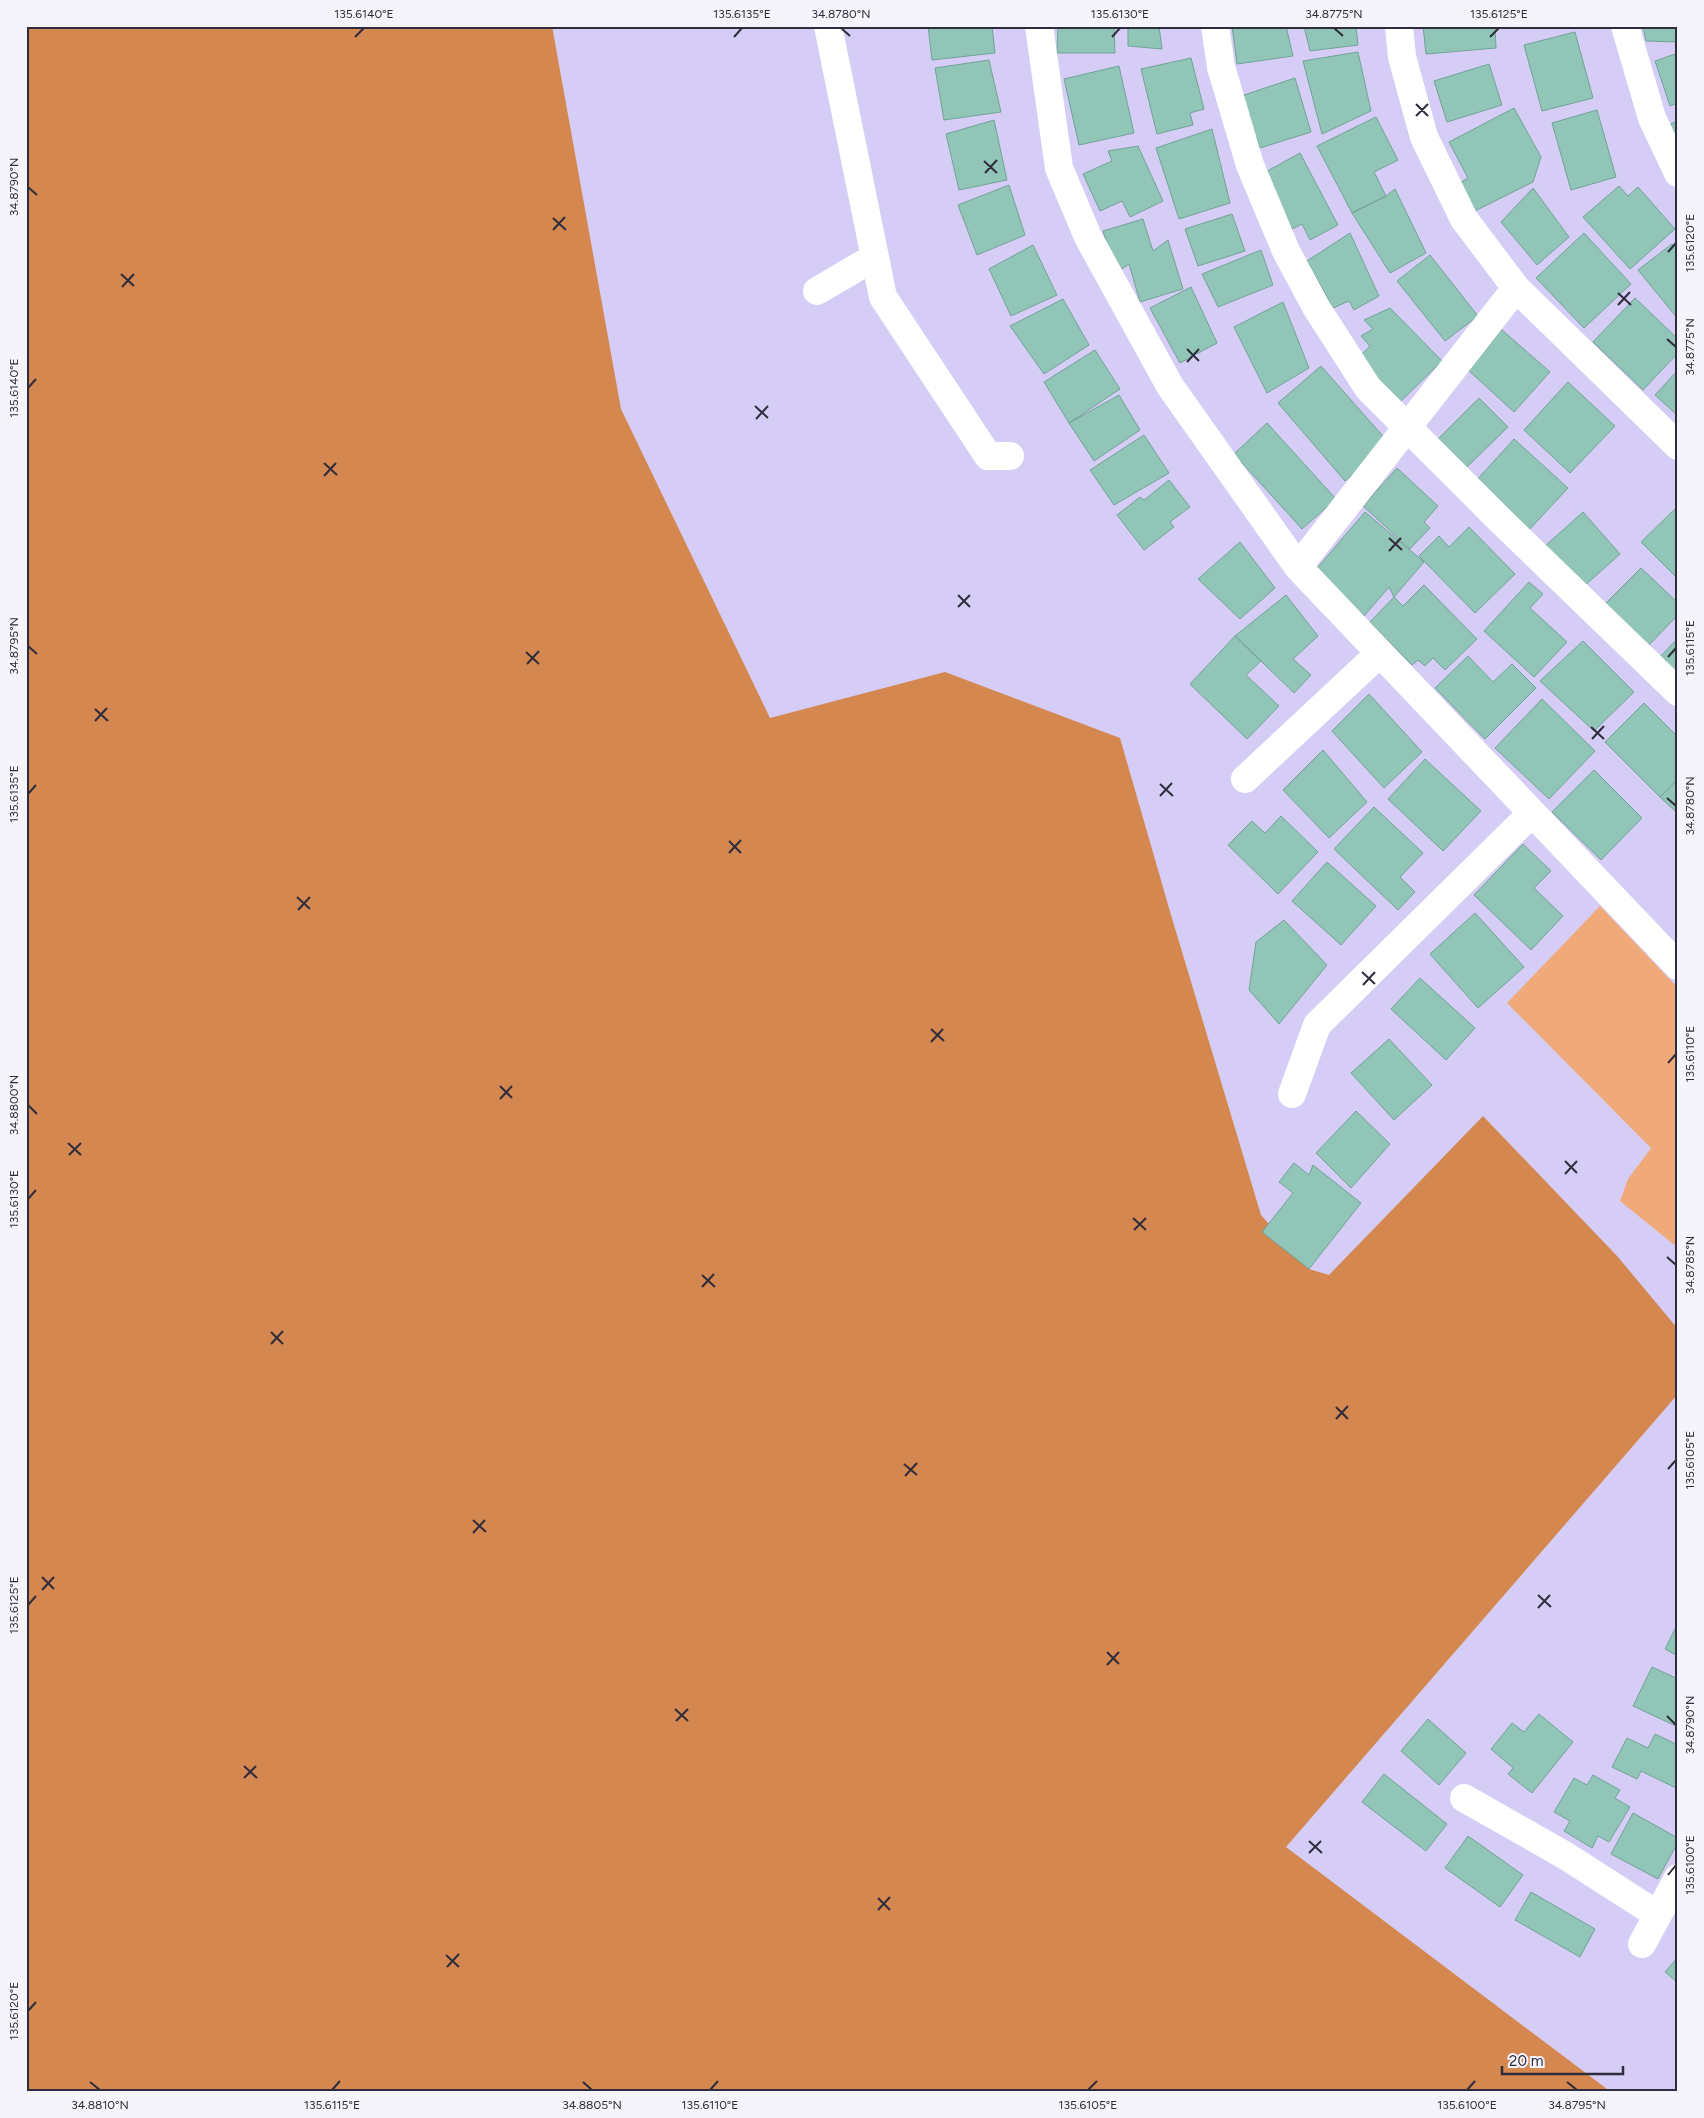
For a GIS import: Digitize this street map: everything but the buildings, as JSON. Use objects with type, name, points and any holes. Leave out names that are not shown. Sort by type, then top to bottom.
[{"type":"street","points":[[828,26],[883,297],[988,456],[1010,456]]},
{"type":"street","points":[[1039,26],[1059,168],[1088,238],[1170,386],[1298,567],[1678,966]]},
{"type":"street","points":[[1216,26],[1221,67],[1250,165],[1286,250],[1316,307],[1368,388],[1678,692]]},
{"type":"street","points":[[1399,26],[1402,57],[1424,137],[1464,219],[1516,288],[1678,446]]},
{"type":"street","points":[[1624,26],[1652,118],[1678,173]]},
{"type":"street","points":[[817,291],[875,257]]},
{"type":"street","points":[[1298,567],[1408,429],[1516,288]]},
{"type":"street","points":[[1245,779],[1380,653]]},
{"type":"street","points":[[1292,1094],[1317,1025],[1532,812]]},
{"type":"street","points":[[1464,1798],[1566,1856],[1658,1915]]},
{"type":"street","points":[[1642,1944],[1678,1878]]},
{"type":"shaded area","points":[[26,26],[552,26],[621,409],[770,718],[945,672],[1120,738],[1261,1215],[1309,1269],[1329,1275],[1483,1116],[1618,1257],[1678,1329],[1678,1394],[1286,1847],[1611,2092],[26,2092]]},
{"type":"shaded area","points":[[1600,906],[1678,988],[1678,1248],[1620,1201],[1628,1179],[1651,1148],[1507,1003]]}]
